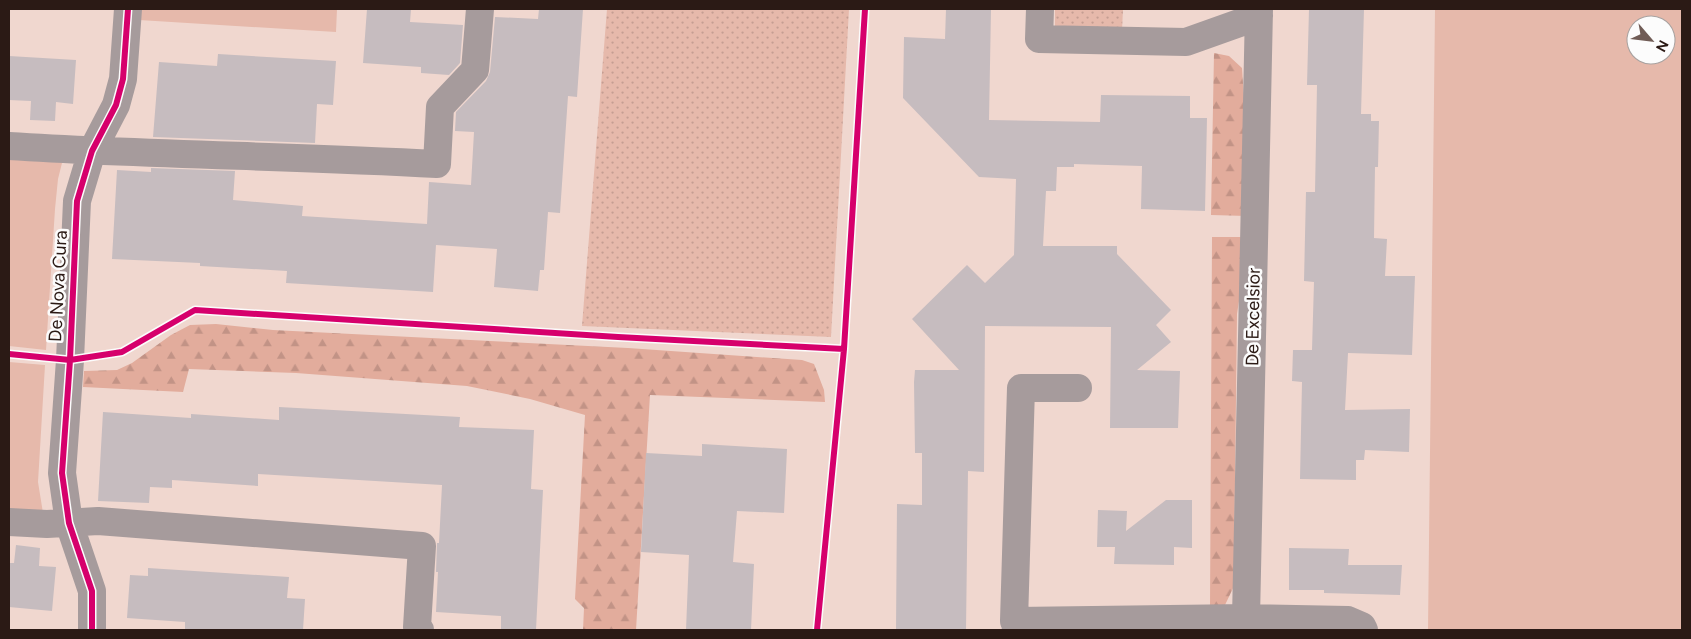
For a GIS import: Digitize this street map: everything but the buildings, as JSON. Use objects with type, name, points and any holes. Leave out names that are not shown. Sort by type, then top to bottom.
[{"type":"street","name":"De Nova Cura","points":[[92,630],[92,591],[70,523],[62,473],[70,360],[77,200],[92,151],[116,105],[123,79],[128,9]]},
{"type":"street","points":[[9,146],[92,151],[437,164],[440,107],[476,70],[480,9]]},
{"type":"street","name":"De Excelsior","points":[[1040,9],[1039,39],[1186,42],[1259,12],[1246,618]]},
{"type":"street","points":[[1078,388],[1022,388],[1016,626],[1246,618],[1348,620],[1362,626],[1364,630]]},
{"type":"street","points":[[9,522],[47,524],[98,521],[422,546],[417,627],[420,630]]},
{"type":"shaded area","points":[[140,9],[337,9],[336,32],[139,20]]},
{"type":"shaded area","points":[[607,9],[849,9],[831,337],[582,326]]},
{"type":"shaded area","points":[[1055,9],[1123,9],[1122,31],[1055,29]]},
{"type":"shaded area","points":[[1435,9],[1682,9],[1682,630],[1428,630]]},
{"type":"shaded area","points":[[9,155],[63,159],[58,179],[55,209],[46,350],[9,346]]},
{"type":"shaded area","points":[[9,362],[45,365],[38,482],[43,513],[9,511]]},
{"type":"green space","points":[[1214,53],[1229,56],[1242,68],[1249,175],[1247,216],[1211,215]]},
{"type":"green space","points":[[1212,237],[1246,237],[1245,262],[1237,314],[1235,584],[1225,605],[1210,607]]},
{"type":"green space","points":[[216,324],[273,330],[628,348],[802,360],[814,364],[824,390],[825,402],[650,395],[636,630],[583,630],[584,608],[575,599],[585,415],[530,399],[467,386],[296,373],[189,369],[183,392],[83,387],[84,371],[117,370],[132,363],[171,335],[190,325]]},
{"type":"cycle path","points":[[92,630],[92,591],[69,523],[62,473],[70,360],[77,201],[92,151],[116,105],[123,79],[128,9]]},
{"type":"cycle path","points":[[817,630],[844,349],[865,9]]},
{"type":"cycle path","points":[[9,354],[70,360],[122,352],[195,310],[618,337],[844,349]]}]
